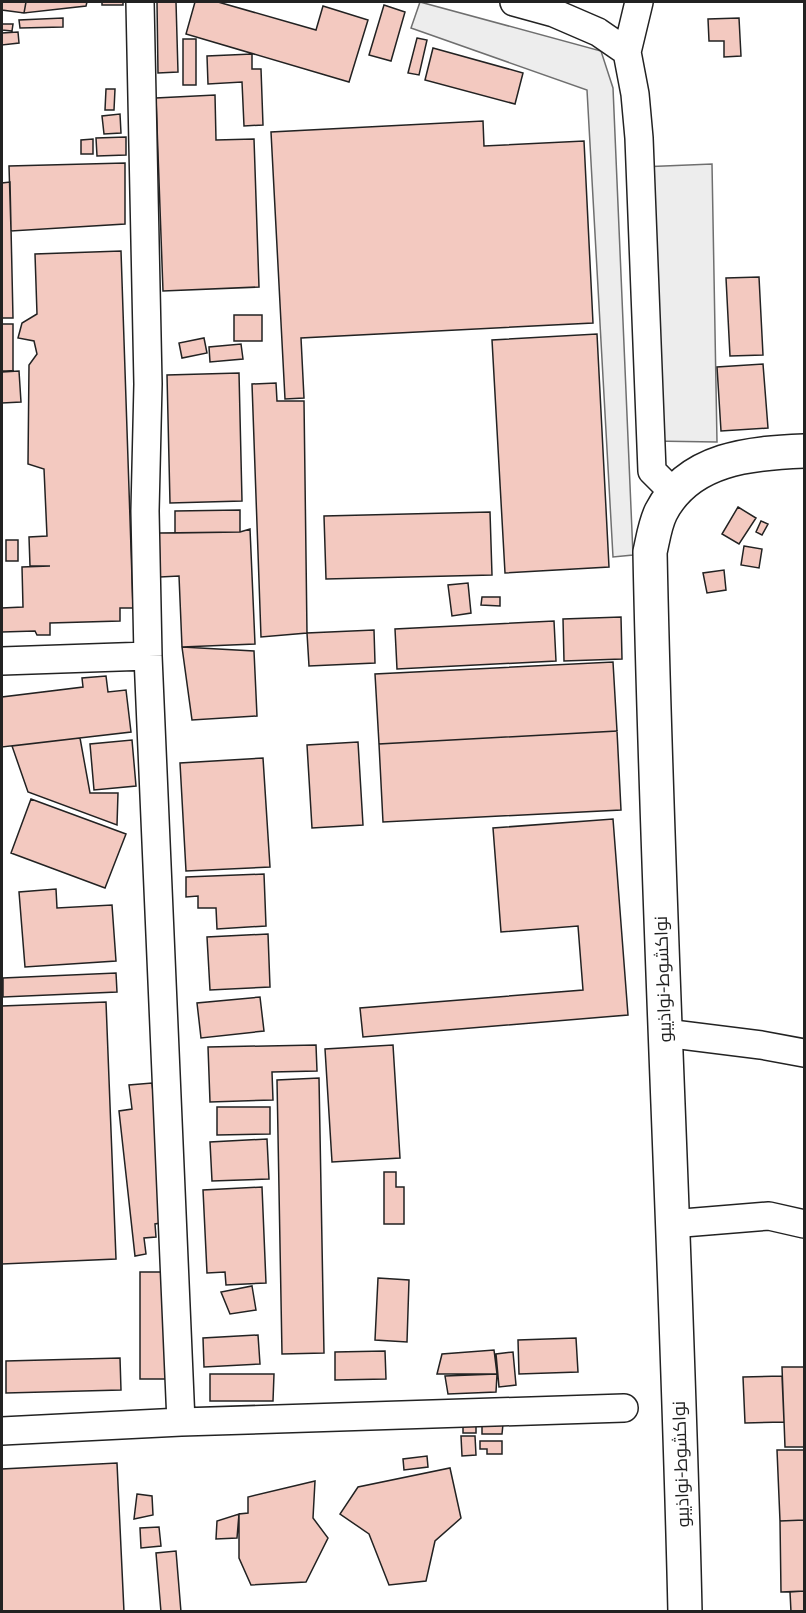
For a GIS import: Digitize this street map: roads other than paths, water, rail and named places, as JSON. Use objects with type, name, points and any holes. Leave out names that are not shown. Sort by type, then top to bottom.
[{"type":"main road","name":"نواكشوط-نواذيبو","points":[[686,1611],[653,709],[650,552],[661,512],[674,493],[698,471],[737,457],[804,451]]},
{"type":"lane","points":[[140,2],[148,384],[145,511],[147,656],[181,1422]]},
{"type":"lane","points":[[514,2],[554,13],[598,32],[627,52]]},
{"type":"lane","points":[[639,2],[627,52],[635,94],[639,138],[652,471],[674,493]]},
{"type":"lane","points":[[2,661],[147,656]]},
{"type":"lane","points":[[665,1033],[804,1053]]},
{"type":"lane","points":[[671,1224],[769,1216],[804,1224]]},
{"type":"lane","points":[[2,1431],[181,1422],[624,1408]]}]
